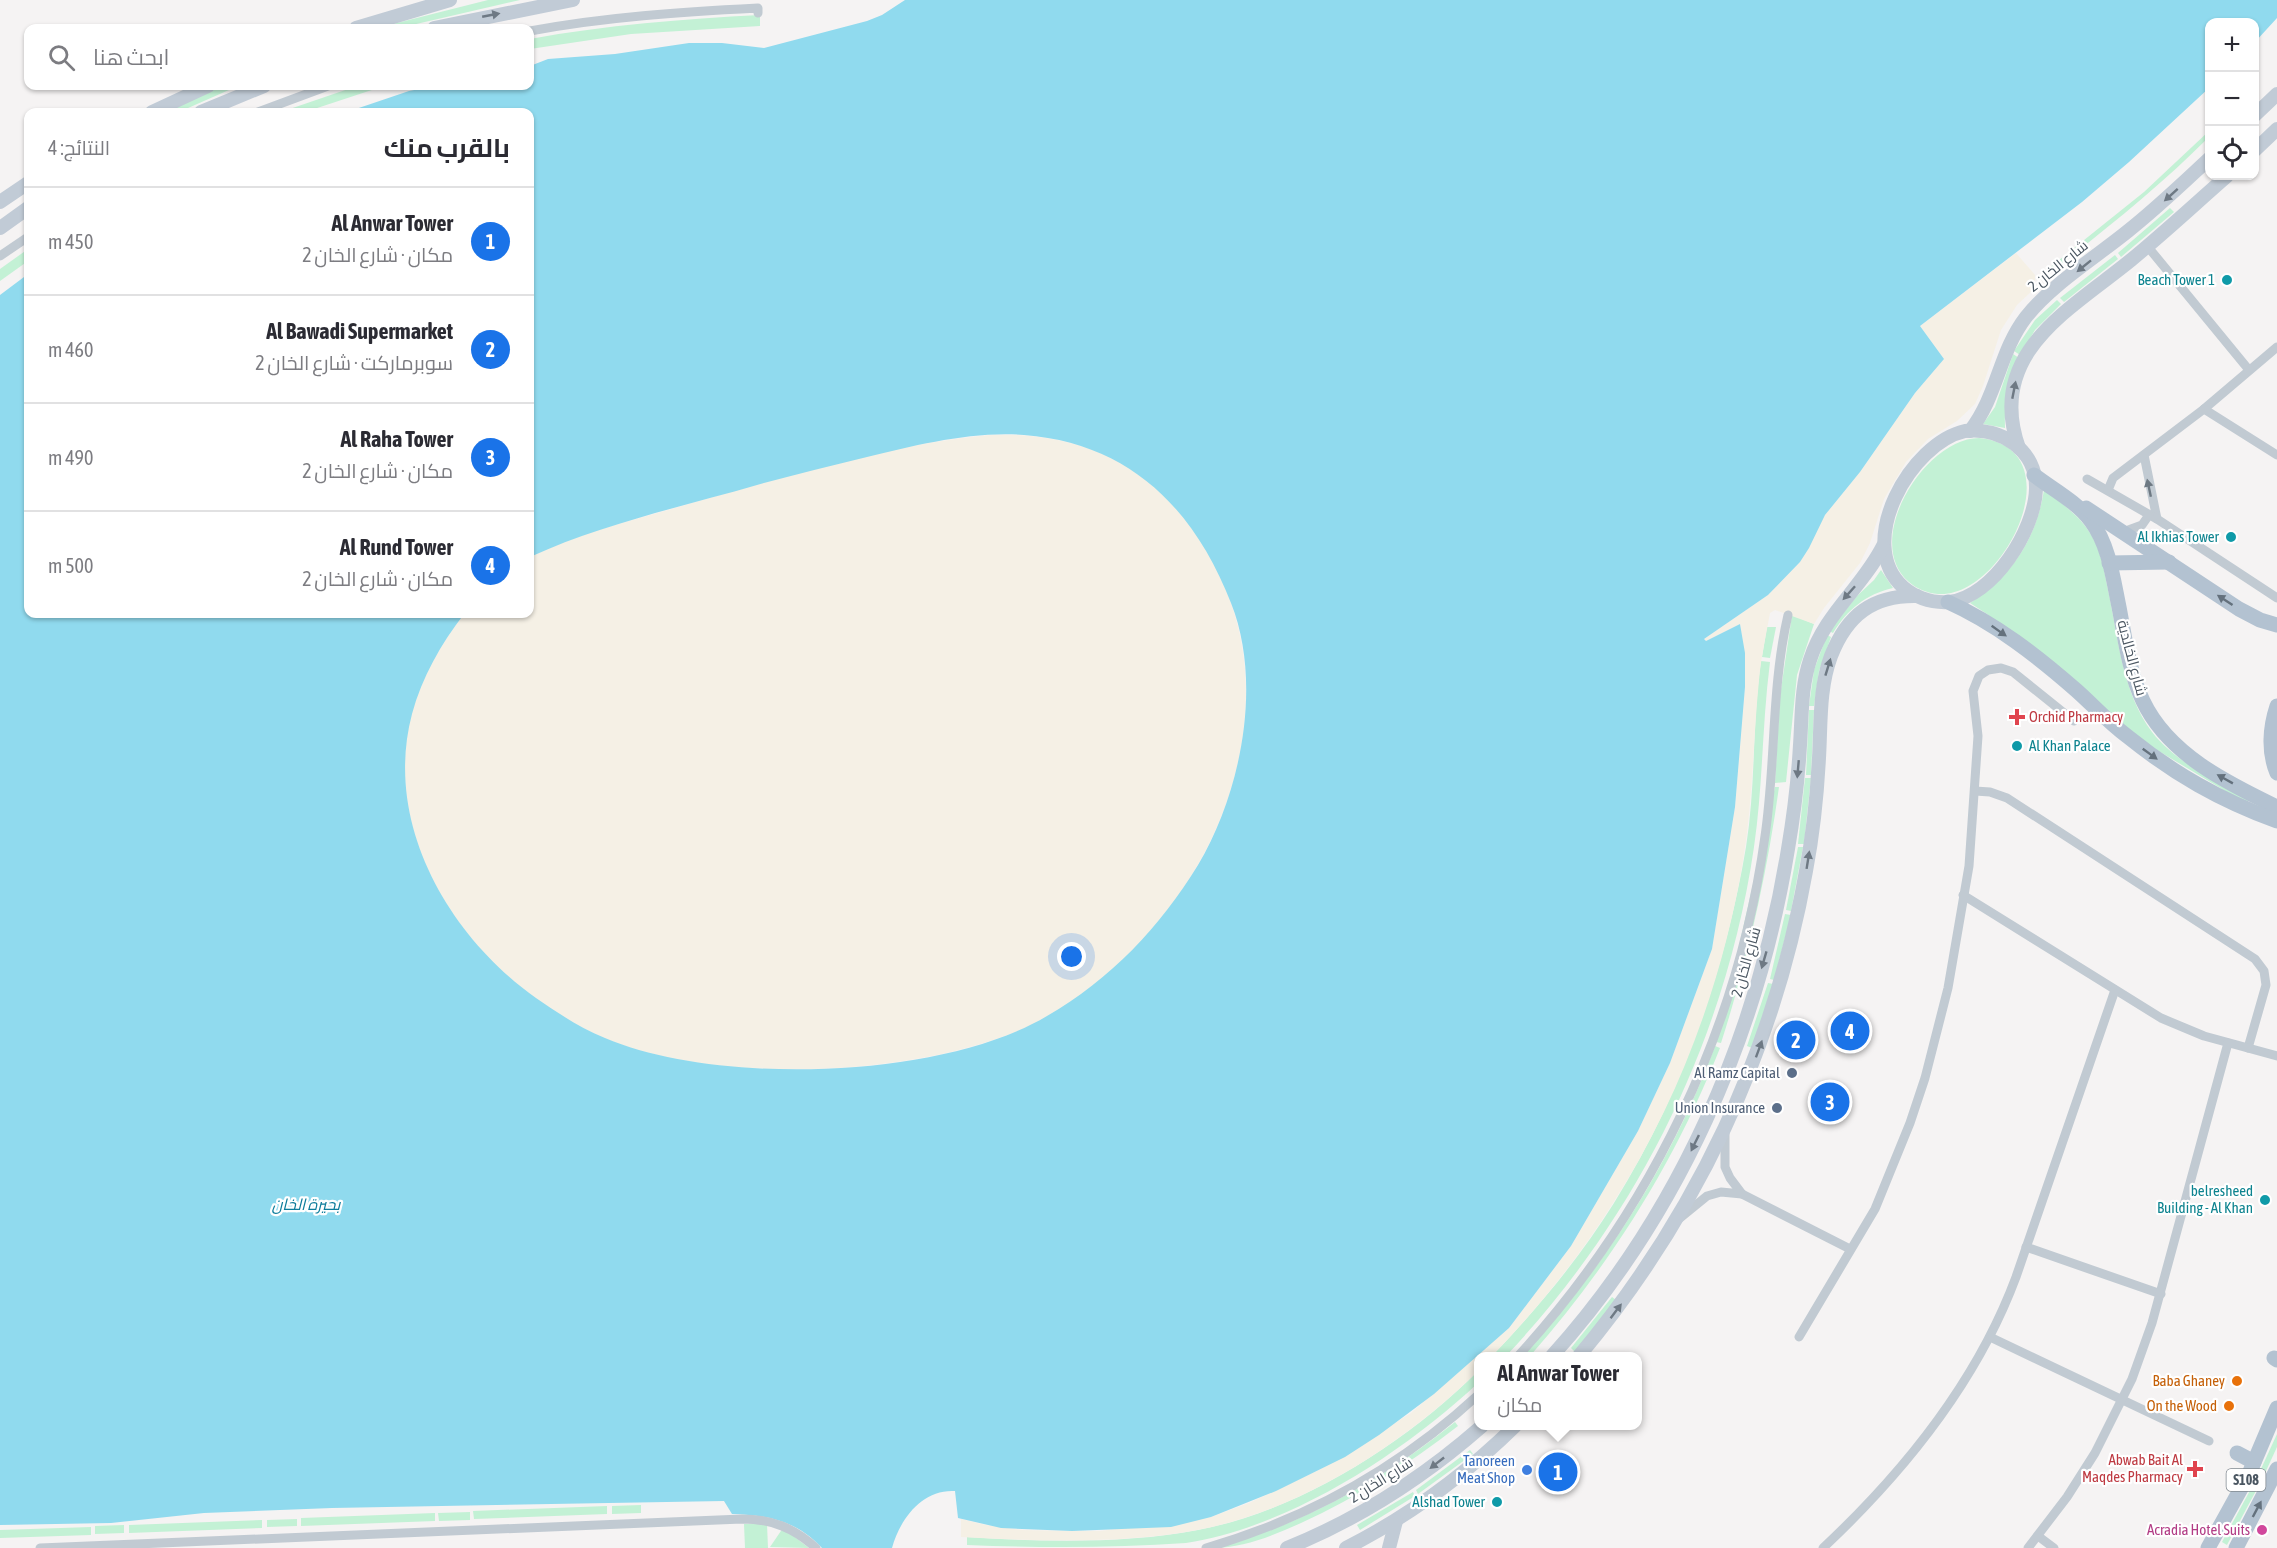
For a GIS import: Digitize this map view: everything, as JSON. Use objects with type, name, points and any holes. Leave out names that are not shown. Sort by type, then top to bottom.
[{"type":"main road","points":[[369,24],[450,0]]},
{"type":"main road","points":[[454,24],[573,0]]},
{"type":"main road","points":[[161,108],[199,90]]},
{"type":"main road","points":[[211,108],[254,90]]},
{"type":"main road","points":[[2259,111],[2277,94]]},
{"type":"main road","points":[[2259,146],[2277,129]]},
{"type":"main road","name":"شارع الخان 2","points":[[1970,431],[1991,398],[2003,358],[2013,337],[2035,307],[2155,208],[2205,163]]},
{"type":"main road","points":[[2019,448],[2013,424],[2012,401],[2019,372],[2032,345],[2062,312],[2148,246],[2222,180]]},
{"type":"main road","points":[[0,202],[24,186]]},
{"type":"main road","points":[[0,228],[24,211]]},
{"type":"main road","points":[[1993,432],[2008,438],[2019,448],[2030,464],[2034,475],[2036,489],[2034,505],[2026,528],[2013,553],[1995,576],[1976,591],[1948,602],[1929,601],[1905,589],[1895,579],[1888,566],[1883,546],[1888,514],[1913,470],[1941,442],[1956,433],[1993,432]]},
{"type":"main road","name":"شارع الخالدية","points":[[2034,475],[2082,511],[2092,522],[2099,535],[2109,563],[2133,672],[2142,699],[2155,723],[2168,738],[2198,763],[2277,807]]},
{"type":"main road","points":[[2067,500],[2123,532],[2239,609],[2260,620],[2277,625]]},
{"type":"main road","name":"شارع الخان 2","points":[[1555,1352],[1595,1304],[1652,1221],[1692,1150],[1723,1083],[1757,985],[1782,883],[1797,780],[1802,697],[1810,659],[1827,623],[1869,571],[1883,546]]},
{"type":"main road","points":[[2109,563],[2169,562]]},
{"type":"main road","points":[[1582,1352],[1639,1279],[1677,1220],[1725,1130],[1758,1051],[1792,939],[1811,838],[1818,775],[1821,704],[1824,682],[1832,656],[1849,625],[1864,609],[1890,598],[1917,596]]},
{"type":"main road","points":[[1948,602],[1985,621],[2034,656],[2076,689],[2125,735],[2158,759],[2277,831]]},
{"type":"main road","points":[[2277,706],[2271,740],[2277,773]]},
{"type":"main road","points":[[2237,806],[2277,821]]},
{"type":"main road","name":"S108","points":[[2208,1548],[2254,1462],[2277,1408]]},
{"type":"main road","name":"شارع الخان 2","points":[[1287,1548],[1328,1530],[1380,1502],[1430,1468],[1476,1430]]},
{"type":"main road","points":[[1346,1548],[1396,1521],[1460,1475],[1510,1430]]},
{"type":"main road","points":[[2237,1453],[2254,1462]]},
{"type":"main road","name":"S108","points":[[2236,1548],[2277,1469]]},
{"type":"main road","points":[[1389,1548],[1396,1521]]},
{"type":"street","points":[[534,30],[661,13],[758,8],[758,13]]},
{"type":"street","points":[[269,108],[316,90]]},
{"type":"street","points":[[0,256],[24,240]]},
{"type":"street","points":[[2148,246],[2250,370]]},
{"type":"street","points":[[2108,490],[2113,478],[2204,409],[2277,347]]},
{"type":"street","points":[[2204,409],[2277,455]]},
{"type":"street","points":[[2144,455],[2153,517]]},
{"type":"street","points":[[2087,479],[2153,517],[2277,598]]},
{"type":"street","points":[[2123,532],[2142,525],[2153,517]]},
{"type":"street","points":[[2142,525],[2143,545]]},
{"type":"street","points":[[1521,1352],[1584,1276],[1627,1214],[1674,1132],[1713,1043],[1741,955],[1760,870],[1771,786],[1778,668],[1788,615]]},
{"type":"street","points":[[1799,1337],[1878,1202],[1910,1123],[1925,1078],[1948,988],[1969,866],[1978,724],[1973,691],[1976,681],[1984,672],[2001,668],[2013,672],[2074,721]]},
{"type":"street","points":[[1975,791],[1998,794],[2007,798],[2255,959],[2264,971],[2266,985],[2248,1048]]},
{"type":"street","points":[[1963,896],[2162,1018],[2204,1036],[2277,1056]]},
{"type":"street","points":[[1823,1548],[1887,1484],[1918,1446],[1973,1367],[1990,1337],[2003,1312],[2115,990]]},
{"type":"street","points":[[2028,1548],[2086,1468],[2123,1400],[2143,1351],[2161,1294],[2228,1043]]},
{"type":"street","points":[[1725,1130],[1725,1167],[1742,1194]]},
{"type":"street","points":[[1677,1220],[1707,1196],[1721,1192],[1742,1194],[1850,1249]]},
{"type":"street","points":[[2026,1247],[2161,1294]]},
{"type":"street","points":[[1990,1337],[2209,1441]]},
{"type":"street","points":[[1206,1548],[1290,1519],[1357,1486],[1423,1443],[1474,1399]]},
{"type":"street","points":[[40,1548],[742,1519],[763,1519],[782,1525],[800,1534],[816,1548]]},
{"type":"street","points":[[2038,1536],[2054,1548]]},
{"type":"green space","points":[[488,0],[520,0],[416,24],[393,24]]},
{"type":"green space","points":[[760,15],[760,26],[631,34],[534,48],[534,38],[587,30],[702,18]]},
{"type":"green space","points":[[214,90],[229,90],[188,108],[174,108]]},
{"type":"green space","points":[[345,90],[372,90],[317,108],[293,108]]},
{"type":"green space","points":[[2205,135],[2205,141],[2148,193],[2040,280],[2038,277],[2144,192]]},
{"type":"green space","points":[[2170,208],[2174,212],[2121,257],[2118,253]]},
{"type":"green space","points":[[24,252],[24,264],[0,281],[0,269]]},
{"type":"green space","points":[[2115,255],[2118,259],[2064,302],[2060,298]]},
{"type":"green space","points":[[2057,300],[2061,304],[2035,330],[2020,355],[2014,351],[2035,320]]},
{"type":"green space","points":[[2013,354],[2019,358],[2008,392],[2005,428],[1983,424],[1995,407]]},
{"type":"green space","points":[[1979,438],[2008,448],[2023,467],[2026,493],[2020,522],[2006,549],[1986,573],[1963,589],[1938,594],[1926,592],[1909,582],[1896,564],[1892,542],[1896,518],[1906,495],[1920,473],[1939,455],[1959,443]]},
{"type":"green space","points":[[2044,490],[2081,521],[2097,546],[2122,664],[2142,717],[2152,732],[2173,753],[2197,770],[2249,799],[2247,804],[2142,741],[1987,614],[1970,603],[1998,581],[2020,555],[2035,525]]},
{"type":"green space","points":[[1881,570],[1893,588],[1874,594],[1858,604],[1844,617],[1833,633],[1829,631],[1857,596]]},
{"type":"green space","points":[[1792,615],[1814,624],[1797,675],[1786,782],[1775,783],[1780,696]]},
{"type":"green space","points":[[1767,627],[1776,627],[1770,658],[1762,657]]},
{"type":"green space","points":[[1827,635],[1831,637],[1819,671],[1814,706],[1809,706],[1814,670]]},
{"type":"green space","points":[[1761,661],[1770,662],[1754,847],[1741,918],[1722,988],[1698,1056],[1669,1121],[1635,1184],[1597,1244],[1553,1302],[1509,1352],[1496,1352],[1557,1283],[1614,1203],[1638,1162],[1680,1076],[1713,986],[1737,894],[1749,824]]},
{"type":"green space","points":[[1809,710],[1814,710],[1811,775],[1806,775]]},
{"type":"green space","points":[[1805,778],[1811,778],[1804,844],[1798,844]]},
{"type":"green space","points":[[1775,787],[1779,787],[1756,916],[1721,1043],[1716,1042],[1720,1030]]},
{"type":"green space","points":[[1798,847],[1803,847],[1791,911],[1786,910]]},
{"type":"green space","points":[[1785,914],[1791,915],[1774,980],[1770,979]]},
{"type":"green space","points":[[1768,983],[1773,984],[1752,1048],[1747,1046]]},
{"type":"green space","points":[[1715,1046],[1720,1048],[1683,1131],[1639,1210],[1588,1285],[1560,1321],[1533,1352],[1526,1352],[1609,1249],[1657,1171],[1698,1089]]},
{"type":"green space","points":[[1612,1297],[1616,1300],[1575,1352],[1571,1348]]},
{"type":"green space","points":[[1474,1375],[1474,1386],[1415,1435],[1380,1460],[1304,1504],[1265,1521],[1225,1534],[1186,1543],[1132,1546],[967,1545],[967,1537],[1054,1541],[1142,1538],[1198,1530],[1237,1520],[1275,1507],[1349,1470],[1418,1424]]},
{"type":"green space","points":[[1455,1422],[1458,1426],[1421,1454],[1343,1502],[1269,1537],[1247,1544],[1213,1548],[1265,1532],[1337,1500],[1398,1464]]},
{"type":"green space","points":[[2277,1434],[2277,1447],[2260,1484],[2255,1482]]},
{"type":"green space","points":[[1470,1450],[1473,1454],[1418,1494],[1416,1490]]},
{"type":"green space","points":[[2253,1485],[2258,1487],[2227,1545],[2222,1542]]},
{"type":"green space","points":[[1413,1492],[1415,1496],[1360,1530],[1357,1525]]},
{"type":"green space","points":[[641,1505],[641,1513],[612,1514],[612,1506]]},
{"type":"green space","points":[[607,1506],[607,1514],[474,1519],[473,1511]]},
{"type":"green space","points":[[470,1512],[470,1520],[439,1521],[438,1513]]},
{"type":"green space","points":[[435,1513],[435,1521],[301,1526],[301,1518]]},
{"type":"green space","points":[[297,1519],[297,1526],[267,1527],[267,1520]]},
{"type":"green space","points":[[262,1520],[262,1528],[129,1533],[129,1525]]},
{"type":"green space","points":[[744,1524],[767,1524],[768,1548],[745,1548]]},
{"type":"green space","points":[[124,1525],[124,1533],[95,1534],[95,1526]]},
{"type":"green space","points":[[91,1527],[91,1535],[0,1538],[0,1530]]},
{"type":"green space","points":[[783,1528],[809,1548],[770,1547]]},
{"type":"sand","points":[[2016,253],[2035,275],[2035,288],[2017,305],[2001,330],[1975,404],[1957,421],[1928,439],[1906,462],[1884,499],[1870,543],[1860,563],[1814,624],[1775,610],[1770,613],[1760,672],[1749,816],[1743,861],[1724,951],[1695,1039],[1678,1082],[1637,1164],[1586,1244],[1541,1302],[1496,1352],[1481,1352],[1509,1328],[1571,1246],[1638,1131],[1670,1063],[1712,949],[1735,807],[1745,661],[1740,624],[1706,641],[1704,639],[1768,595],[1800,562],[1825,515],[1860,472],[1915,393],[1944,359],[1920,326]]},
{"type":"sand","points":[[990,435],[1031,436],[1069,443],[1104,455],[1135,472],[1162,494],[1187,521],[1208,553],[1226,590],[1237,622],[1246,688],[1240,755],[1220,820],[1206,850],[1191,876],[1156,925],[1136,948],[1091,989],[1040,1021],[994,1040],[941,1054],[883,1064],[822,1069],[761,1069],[703,1063],[649,1053],[602,1037],[558,1014],[517,984],[481,949],[449,908],[426,864],[410,816],[405,767],[411,716],[420,688],[433,662],[461,618],[534,618],[534,555],[570,540],[635,519],[843,461],[953,439]]},
{"type":"sand","points":[[1474,1358],[1474,1375],[1418,1424],[1384,1448],[1312,1490],[1236,1521],[1197,1530],[1139,1538],[1050,1540],[961,1537],[961,1519],[1022,1530],[1100,1531],[1211,1517],[1249,1503],[1321,1469],[1411,1413]]},
{"type":"water","name":"بحيرة الخان","points":[[905,0],[2277,0],[2277,18],[2259,38],[2259,18],[2205,18],[2205,92],[2082,202],[1920,326],[1944,359],[1915,393],[1860,472],[1825,515],[1800,562],[1768,595],[1704,639],[1706,641],[1740,624],[1745,653],[1745,687],[1735,807],[1712,949],[1670,1063],[1638,1131],[1571,1246],[1509,1328],[1482,1352],[1474,1352],[1474,1359],[1434,1394],[1379,1435],[1345,1457],[1276,1491],[1211,1517],[1171,1527],[1072,1531],[1001,1528],[958,1518],[955,1491],[943,1492],[932,1495],[914,1508],[901,1527],[892,1548],[822,1548],[802,1531],[781,1521],[732,1514],[724,1501],[332,1508],[204,1513],[111,1523],[0,1525],[0,295],[24,277],[24,618],[461,618],[433,661],[412,714],[405,755],[407,796],[416,836],[430,874],[451,910],[476,943],[505,973],[536,998],[587,1030],[652,1053],[707,1064],[767,1069],[829,1069],[890,1063],[949,1053],[1002,1037],[1047,1016],[1092,986],[1132,950],[1150,930],[1198,865],[1226,805],[1243,737],[1246,702],[1241,634],[1216,569],[1198,538],[1177,510],[1153,486],[1126,467],[1095,451],[1062,441],[1004,434],[965,437],[853,460],[784,478],[613,526],[534,555],[534,108],[359,108],[414,90],[534,90],[534,64],[548,59],[615,54],[689,43],[722,43],[764,48],[882,15]]},
{"type":"place","name":"Beach Tower 1","points":[[2227,280]]},
{"type":"place","name":"Al Ikhias Tower","points":[[2231,537]]},
{"type":"place","name":"Orchid Pharmacy","points":[[2017,717]]},
{"type":"place","name":"Al Khan Palace","points":[[2017,746]]},
{"type":"place","name":"Al Rund Tower","points":[[1850,1031]]},
{"type":"place","name":"Al Bawadi Supermarket","points":[[1796,1040]]},
{"type":"place","name":"Al Ramz Capital","points":[[1792,1073]]},
{"type":"place","name":"Al Raha Tower","points":[[1830,1102]]},
{"type":"place","name":"Union Insurance","points":[[1777,1108]]},
{"type":"place","name":"belresheed Building - Al Khan","points":[[2265,1200]]},
{"type":"place","name":"Baba Ghaney","points":[[2237,1381]]},
{"type":"place","name":"On the Wood","points":[[2229,1406]]},
{"type":"place","name":"Abwab Bait Al Maqdes Pharmacy","points":[[2195,1469]]},
{"type":"place","name":"Tanoreen Meat Shop","points":[[1527,1470]]},
{"type":"place","name":"Al Anwar Tower","points":[[1558,1472]]},
{"type":"place","name":"Alshad Tower","points":[[1497,1502]]},
{"type":"place","name":"Acradia Hotel Suits","points":[[2262,1530]]}]
